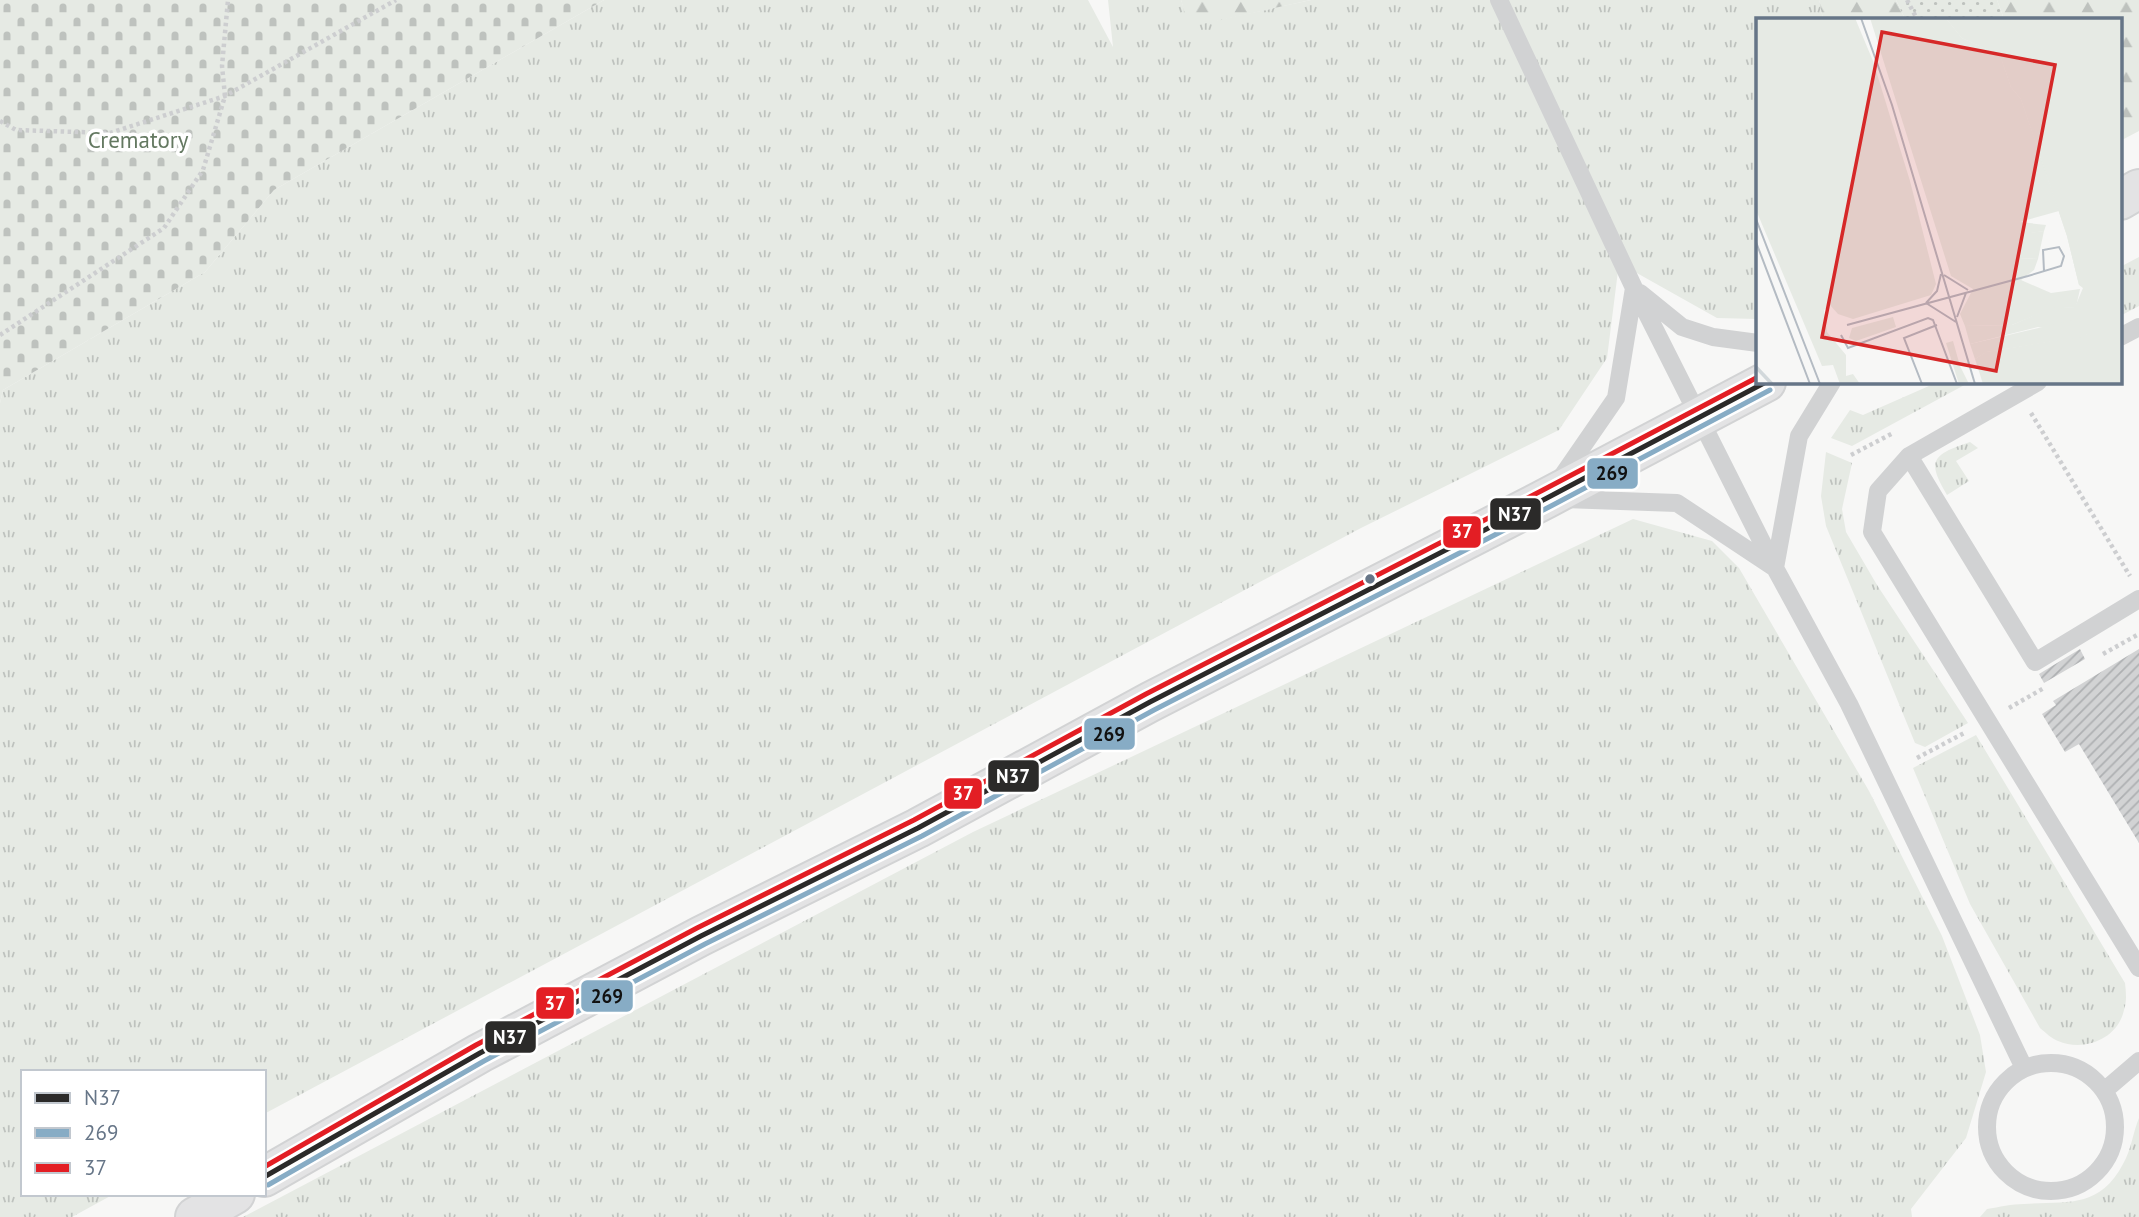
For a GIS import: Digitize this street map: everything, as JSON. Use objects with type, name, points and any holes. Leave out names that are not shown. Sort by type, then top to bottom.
[{"type":"main road","points":[[2122,199],[2139,190]]},
{"type":"main road","points":[[266,1176],[480,1053],[701,936],[918,828],[1150,702],[1764,383]]},
{"type":"main road","points":[[195,1217],[232,1196]]},
{"type":"lane","points":[[1499,0],[1634,288],[1775,568],[1849,705],[2024,1068]]},
{"type":"lane","points":[[1634,288],[1682,327],[1713,337],[1756,344]]},
{"type":"lane","points":[[1547,498],[1616,398],[1634,288]]},
{"type":"lane","points":[[2122,336],[2139,327]]},
{"type":"lane","points":[[1775,568],[1799,436],[1831,383]]},
{"type":"lane","points":[[2036,383],[1909,456],[1878,491],[1872,532],[2139,968]]},
{"type":"lane","points":[[1909,456],[2035,662],[2139,599]]},
{"type":"lane","points":[[1547,498],[1677,503],[1775,568]]},
{"type":"lane","points":[[2104,1091],[2139,1061]]},
{"type":"lane","points":[[2041,1063],[2077,1067],[2092,1077],[2104,1091],[2113,1109],[2116,1129],[2112,1149],[2102,1167],[2087,1181],[2069,1189],[2049,1192],[2029,1188],[2011,1178],[1998,1163],[1989,1143],[1986,1121],[1993,1099],[2006,1081],[2024,1068],[2041,1063]]},
{"type":"path","points":[[0,335],[164,228],[203,170],[225,96],[222,65],[229,0]]},
{"type":"path","points":[[0,121],[16,130],[110,133],[225,96],[397,0]]},
{"type":"path","points":[[1908,0],[1917,18]]},
{"type":"path","points":[[2018,392],[2132,579]]},
{"type":"path","points":[[2008,708],[2021,701]]},
{"type":"path","points":[[1917,758],[1971,729]]},
{"type":"green space","name":"Crematory","points":[[0,0],[604,0],[274,190],[205,272],[3,390],[0,403]]},
{"type":"green space","points":[[604,0],[1088,0],[1113,47],[1108,0],[1181,0],[1190,26],[1311,0],[1819,0],[1823,18],[1756,18],[1756,319],[1717,318],[1619,263],[1607,358],[1559,430],[1361,528],[266,1113],[266,1070],[21,1070],[21,1196],[110,1196],[72,1217],[0,1217],[0,403],[3,390],[205,272],[274,190]]},
{"type":"green space","points":[[1181,0],[1311,0],[1189,27]]},
{"type":"green space","points":[[1819,0],[1896,0],[1905,18],[1823,18]]},
{"type":"green space","points":[[1896,0],[1997,0],[2004,18],[1905,18]]},
{"type":"green space","points":[[1997,0],[2139,0],[2139,131],[2122,140],[2122,18],[2004,18]]},
{"type":"green space","points":[[2139,257],[2139,306],[2122,315],[2122,266]]},
{"type":"green space","points":[[1936,383],[1968,383],[1852,446],[1831,438],[1850,410],[1863,415]]},
{"type":"green space","points":[[1970,442],[1978,448],[1956,461],[1969,481],[1947,495],[1937,474],[1936,461],[1947,451]]},
{"type":"green space","points":[[1826,452],[1852,463],[1842,509],[1846,532],[1877,585],[1968,723],[1925,747],[1915,743],[1826,526],[1821,496]]},
{"type":"green space","points":[[1633,519],[1712,541],[1739,568],[1869,791],[1942,936],[1980,1035],[1986,1072],[1966,1138],[1911,1209],[1912,1217],[243,1217],[973,832]]},
{"type":"green space","points":[[1976,735],[2125,983],[2126,1003],[2121,1020],[2107,1035],[2089,1044],[2058,1041],[2040,1028],[1970,904],[1913,768]]},
{"type":"green space","points":[[2139,1118],[2139,1217],[1980,1217],[1987,1209],[2015,1204],[2068,1202],[2093,1196],[2114,1179],[2123,1164]]},
{"type":"building","points":[[2080,649],[2085,659],[2044,683],[2039,674]]},
{"type":"building","points":[[2139,649],[2139,843],[2079,744],[2065,752],[2042,714],[2056,705],[2053,701]]},
{"type":"transit line","name":"37","points":[[266,1166],[476,1045],[697,928],[914,820],[1146,694],[1756,378]]},
{"type":"transit line","name":"N37","points":[[266,1176],[480,1053],[701,936],[918,828],[1150,702],[1764,383]]},
{"type":"transit line","name":"269","points":[[268,1185],[484,1061],[705,944],[922,836],[1154,710],[1770,390]]}]
